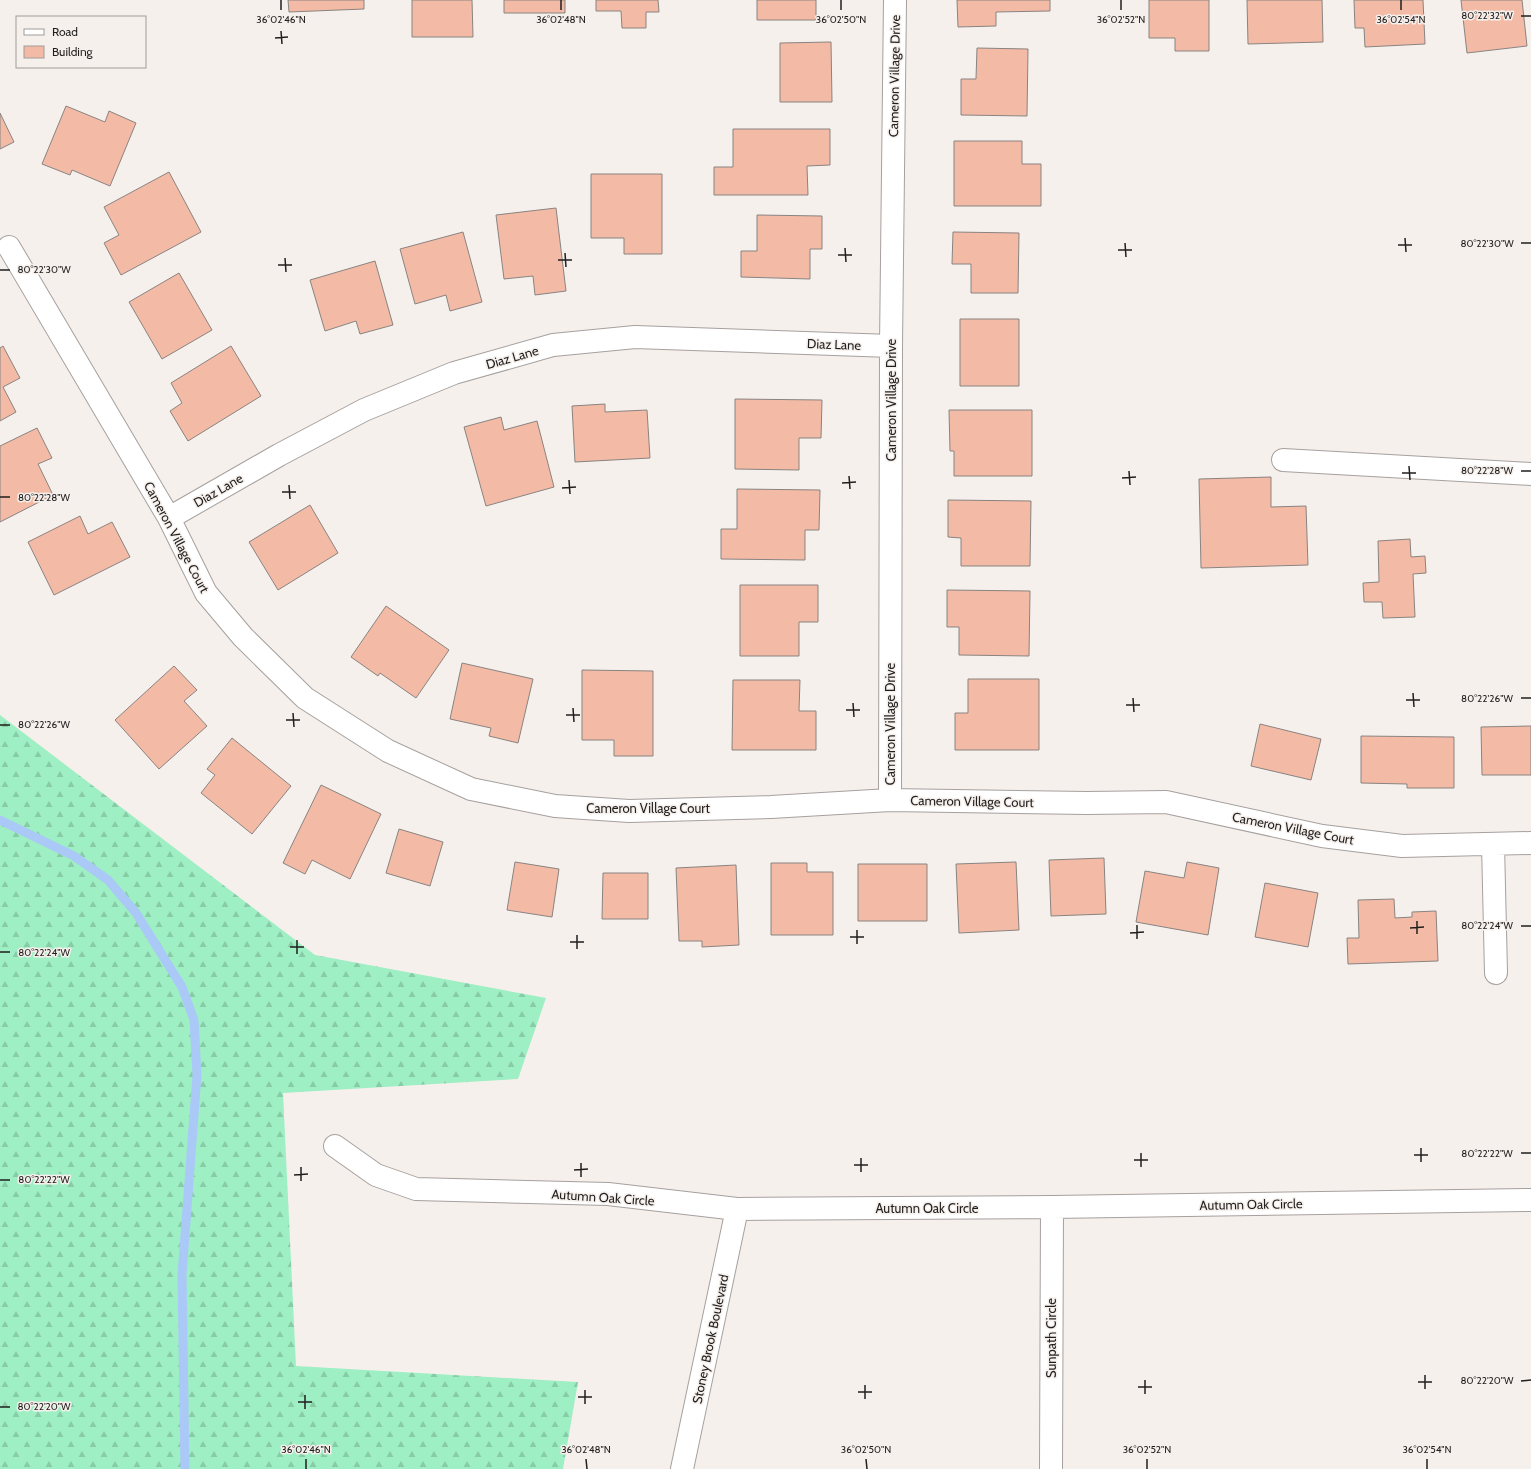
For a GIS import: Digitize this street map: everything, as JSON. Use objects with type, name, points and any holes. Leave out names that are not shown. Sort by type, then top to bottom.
[{"type":"street","name":"Cameron Village Drive","points":[[890,800],[891,346],[895,0]]},
{"type":"street","name":"Cameron Village Court","points":[[9,247],[169,518],[206,593],[243,637],[305,698],[388,751],[471,789],[554,806],[629,811],[771,807],[890,800],[1087,803],[1166,802],[1322,836],[1402,846],[1531,843]]},
{"type":"street","name":"Diaz Lane","points":[[169,518],[279,455],[364,410],[454,373],[552,345],[634,337],[891,346]]},
{"type":"street","points":[[1282,460],[1531,474]]},
{"type":"street","points":[[1493,844],[1496,972]]},
{"type":"street","name":"Autumn Oak Circle","points":[[335,1146],[376,1176],[416,1189],[608,1194],[737,1209],[1052,1207],[1531,1200]]},
{"type":"street","name":"Sunpath Circle","points":[[1051,1469],[1052,1207]]},
{"type":"street","name":"Stoney Brook Boulevard","points":[[682,1469],[737,1209]]},
{"type":"green space","points":[[0,715],[315,955],[546,998],[518,1079],[283,1093],[296,1366],[578,1382],[563,1469],[0,1469]]},
{"type":"building","points":[[288,0],[364,0],[364,9],[289,12]]},
{"type":"building","points":[[412,0],[472,0],[473,37],[412,37]]},
{"type":"building","points":[[504,0],[565,0],[565,13],[504,13]]},
{"type":"building","points":[[596,0],[658,0],[659,12],[646,12],[646,28],[622,28],[621,11],[596,11]]},
{"type":"building","points":[[757,0],[816,0],[816,20],[757,20]]},
{"type":"building","points":[[957,0],[1050,0],[1050,11],[996,12],[996,26],[958,27]]},
{"type":"building","points":[[1149,0],[1209,0],[1209,51],[1175,51],[1175,38],[1149,38]]},
{"type":"building","points":[[1247,0],[1322,0],[1323,42],[1248,44]]},
{"type":"building","points":[[1354,0],[1423,0],[1425,44],[1365,47],[1364,28],[1355,28]]},
{"type":"building","points":[[1461,0],[1522,0],[1527,46],[1467,53]]},
{"type":"building","points":[[831,42],[832,102],[780,102],[780,43]]},
{"type":"building","points":[[977,48],[1028,49],[1027,116],[961,115],[961,79],[976,79]]},
{"type":"building","points":[[66,106],[105,122],[109,111],[136,123],[110,186],[72,170],[70,175],[42,164]]},
{"type":"building","points":[[0,113],[14,142],[0,149]]},
{"type":"building","points":[[733,129],[830,129],[830,165],[807,166],[808,195],[714,195],[714,167],[733,167]]},
{"type":"building","points":[[954,141],[1022,141],[1022,164],[1041,164],[1041,206],[954,206]]},
{"type":"building","points":[[169,172],[201,232],[121,275],[104,243],[119,235],[104,207]]},
{"type":"building","points":[[591,174],[662,174],[662,254],[624,254],[624,238],[591,238]]},
{"type":"building","points":[[556,208],[566,291],[535,295],[533,276],[504,279],[496,215]]},
{"type":"building","points":[[757,215],[822,216],[822,249],[810,249],[810,279],[741,277],[741,251],[757,251]]},
{"type":"building","points":[[463,232],[482,302],[450,311],[446,295],[415,304],[400,249]]},
{"type":"building","points":[[953,232],[1019,233],[1018,293],[971,293],[971,264],[952,264]]},
{"type":"building","points":[[375,261],[393,325],[360,334],[356,321],[325,331],[310,280]]},
{"type":"building","points":[[179,273],[212,330],[162,359],[129,302]]},
{"type":"building","points":[[960,319],[1019,319],[1019,386],[960,386]]},
{"type":"building","points":[[3,346],[20,378],[3,387],[16,412],[0,421],[0,348]]},
{"type":"building","points":[[231,346],[261,396],[188,441],[170,411],[182,403],[171,383]]},
{"type":"building","points":[[735,399],[822,400],[821,438],[799,438],[799,470],[735,469]]},
{"type":"building","points":[[605,404],[605,412],[647,410],[650,458],[575,462],[572,406]]},
{"type":"building","points":[[949,410],[1032,410],[1032,476],[954,476],[954,451],[950,451]]},
{"type":"building","points":[[501,417],[504,430],[537,421],[554,487],[486,506],[464,427]]},
{"type":"building","points":[[37,428],[52,458],[38,464],[53,495],[0,522],[0,446]]},
{"type":"building","points":[[1271,477],[1271,507],[1306,506],[1308,565],[1201,568],[1199,479]]},
{"type":"building","points":[[737,489],[820,490],[819,530],[805,530],[805,560],[721,559],[721,529],[737,529]]},
{"type":"building","points":[[948,500],[1031,501],[1030,566],[961,566],[961,538],[948,537]]},
{"type":"building","points":[[310,505],[338,553],[278,590],[249,542]]},
{"type":"building","points":[[80,516],[88,534],[112,522],[130,557],[54,595],[28,542]]},
{"type":"building","points":[[1410,539],[1411,557],[1425,556],[1426,573],[1413,574],[1415,617],[1383,618],[1382,602],[1364,602],[1363,583],[1379,582],[1378,541]]},
{"type":"building","points":[[740,585],[818,585],[818,622],[799,622],[799,656],[740,656]]},
{"type":"building","points":[[947,590],[1030,591],[1029,656],[959,655],[959,627],[947,627]]},
{"type":"building","points":[[386,606],[449,650],[416,698],[380,673],[378,676],[351,657]]},
{"type":"building","points":[[462,663],[533,679],[518,743],[489,736],[491,728],[450,719]]},
{"type":"building","points":[[174,666],[197,690],[184,701],[207,726],[159,769],[115,720]]},
{"type":"building","points":[[582,670],[653,671],[653,756],[614,756],[614,740],[582,740]]},
{"type":"building","points":[[968,679],[1039,679],[1039,750],[955,750],[955,713],[968,713]]},
{"type":"building","points":[[733,680],[800,680],[799,711],[816,711],[816,750],[732,750]]},
{"type":"building","points":[[1260,724],[1321,739],[1311,780],[1251,766]]},
{"type":"building","points":[[1531,726],[1531,775],[1482,775],[1481,727]]},
{"type":"building","points":[[1361,736],[1454,737],[1454,788],[1407,788],[1407,784],[1361,783]]},
{"type":"building","points":[[232,738],[291,786],[252,834],[201,793],[215,775],[207,769]]},
{"type":"building","points":[[321,785],[381,814],[350,879],[312,860],[305,874],[283,863]]},
{"type":"building","points":[[399,829],[443,842],[430,886],[386,873]]},
{"type":"building","points":[[1104,858],[1106,914],[1051,916],[1049,860]]},
{"type":"building","points":[[515,862],[559,869],[552,917],[507,910]]},
{"type":"building","points":[[1016,862],[1019,930],[959,933],[956,864]]},
{"type":"building","points":[[1187,862],[1219,868],[1208,935],[1136,922],[1145,871],[1184,878]]},
{"type":"building","points":[[771,863],[807,863],[807,872],[833,872],[833,935],[771,935]]},
{"type":"building","points":[[858,864],[927,864],[927,921],[858,921]]},
{"type":"building","points":[[736,865],[739,945],[702,947],[702,941],[679,941],[676,868]]},
{"type":"building","points":[[603,873],[648,873],[648,919],[602,919]]},
{"type":"building","points":[[1265,883],[1318,893],[1308,947],[1255,937]]},
{"type":"building","points":[[1394,899],[1395,918],[1412,917],[1412,912],[1436,911],[1438,961],[1348,964],[1347,938],[1359,938],[1358,900]]},
{"type":"waterway","points":[[0,820],[74,856],[108,880],[136,913],[182,987],[194,1020],[197,1075],[182,1275],[185,1469]]}]
